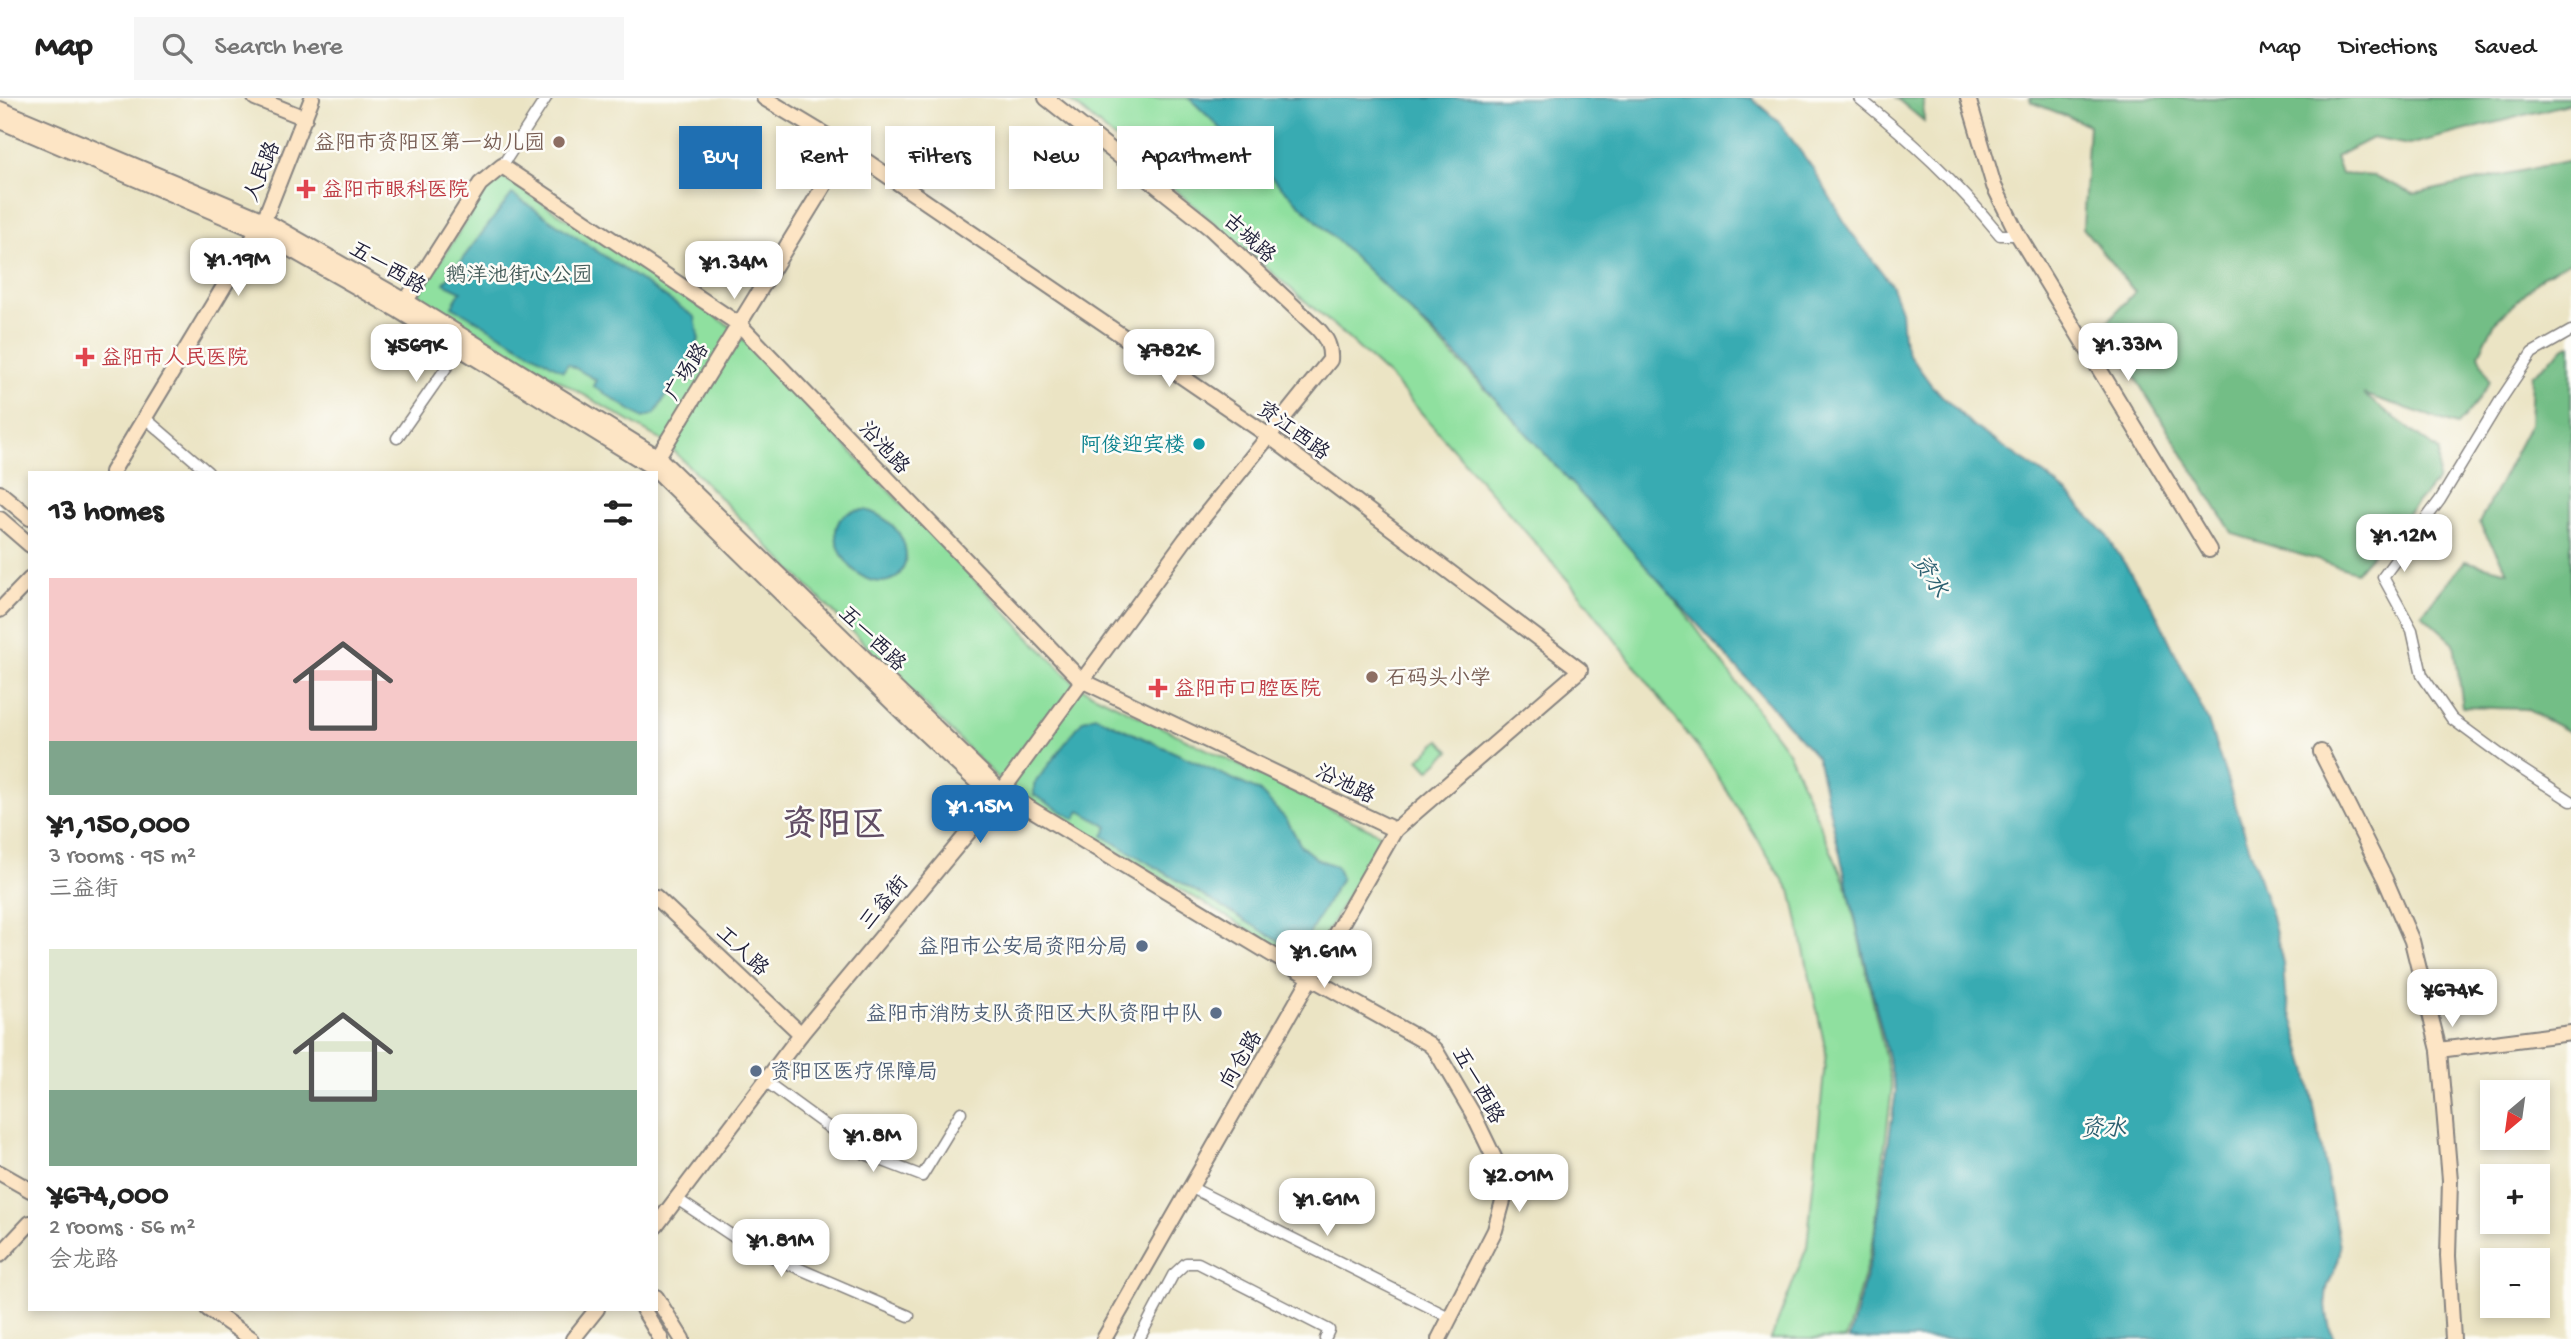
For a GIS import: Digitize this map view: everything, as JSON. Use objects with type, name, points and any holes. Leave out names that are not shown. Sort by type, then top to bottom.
[{"type":"street","points":[[255,98],[305,118]]},
{"type":"street","name":"人民路","points":[[113,471],[261,225],[312,98]]},
{"type":"street","points":[[403,306],[480,184],[502,166],[547,98]]},
{"type":"street","name":"资江西路","points":[[764,98],[811,126]]},
{"type":"street","name":"古城路","points":[[1046,98],[1210,228],[1327,338],[1331,351],[1330,360],[1269,436]]},
{"type":"street","points":[[1858,98],[1920,148],[1968,195],[2000,235],[2018,235]]},
{"type":"street","points":[[1968,98],[1994,186],[2018,235],[2209,550]]},
{"type":"street","points":[[0,109],[261,225],[403,306],[460,348],[653,466]]},
{"type":"street","points":[[0,121],[261,225]]},
{"type":"street","name":"资江西路","points":[[871,164],[1269,436],[1580,670]]},
{"type":"street","name":"沿池路","points":[[502,166],[740,325],[1081,680],[1395,831]]},
{"type":"street","name":"广场路","points":[[653,466],[823,189]]},
{"type":"street","name":"五一西路","points":[[403,306],[653,466],[907,717],[998,795],[1309,982],[1429,1044],[1457,1087],[1500,1170],[1506,1191],[1495,1230],[1439,1339]]},
{"type":"street","points":[[2571,331],[2532,353],[2440,500],[2383,577],[2412,630],[2422,675],[2452,719],[2509,761],[2571,801]]},
{"type":"street","points":[[397,438],[460,348]]},
{"type":"street","points":[[145,418],[207,471]]},
{"type":"street","name":"三益街","points":[[658,1223],[801,1034],[998,795],[1185,540],[1269,436]]},
{"type":"street","points":[[0,493],[28,516]]},
{"type":"street","points":[[0,519],[28,542]]},
{"type":"street","points":[[0,610],[28,581]]},
{"type":"street","name":"向仓路","points":[[1107,1338],[1190,1187],[1395,831],[1580,670]]},
{"type":"street","points":[[2321,752],[2385,879],[2412,942],[2439,1050],[2450,1180],[2448,1256],[2453,1339]]},
{"type":"street","name":"工人路","points":[[658,899],[801,1034]]},
{"type":"street","points":[[2439,1050],[2571,1033]]},
{"type":"street","points":[[765,1081],[865,1154],[922,1176],[961,1112]]},
{"type":"street","points":[[0,1174],[28,1189]]},
{"type":"street","points":[[1190,1187],[1449,1317]]},
{"type":"street","points":[[677,1199],[749,1247],[909,1315]]},
{"type":"street","points":[[0,1255],[28,1225]]},
{"type":"street","points":[[1139,1339],[1173,1275],[1186,1263],[1198,1263],[1329,1330],[1325,1339]]},
{"type":"street","points":[[658,1300],[682,1339]]},
{"type":"street","points":[[211,1311],[252,1339]]},
{"type":"street","points":[[573,1339],[595,1311]]},
{"type":"street","points":[[644,1311],[661,1339]]},
{"type":"green space","points":[[1064,98],[1204,98],[1231,126],[1117,126],[1117,140]]},
{"type":"green space","points":[[1896,98],[1923,98],[1924,121]]},
{"type":"green space","points":[[2030,98],[2568,98],[2571,103],[2409,145],[2372,138],[2335,157],[2341,174],[2375,176],[2414,194],[2571,160],[2571,261],[2544,275],[2495,322],[2479,354],[2490,382],[2457,425],[2363,394],[2439,451],[2437,481],[2356,572],[2233,534],[2103,326],[2135,292],[2083,228],[2089,125],[2031,102]]},
{"type":"green space","points":[[1274,170],[1628,537],[1789,753],[1848,890],[1892,1088],[1873,1242],[1846,1339],[1771,1339],[1807,1247],[1826,1052],[1792,894],[1708,761],[1579,593],[1390,377],[1174,189],[1274,189]]},
{"type":"green space","name":"鹅洋池街心公园","points":[[497,173],[731,327],[1077,686],[1382,835],[1308,965],[1001,782],[666,443],[417,297]]},
{"type":"green space","points":[[2571,345],[2571,733],[2526,709],[2463,707],[2454,643],[2422,614],[2465,561],[2508,572],[2479,523],[2530,424],[2532,376],[2565,347]]},
{"type":"green space","points":[[1440,740],[1450,751],[1429,770],[1419,759]]},
{"type":"water","name":"资水","points":[[1189,98],[1751,98],[1779,122],[1814,170],[1850,231],[1891,284],[1901,310],[1903,338],[1908,353],[1932,386],[1973,426],[2045,475],[2068,494],[2105,533],[2154,609],[2208,721],[2272,917],[2283,963],[2285,993],[2307,1069],[2340,1246],[2339,1258],[2326,1295],[2327,1314],[2334,1339],[1849,1339],[1873,1250],[1896,1091],[1817,757],[1456,355],[1274,180],[1274,126],[1218,126]]},
{"type":"water","points":[[512,194],[695,317],[699,340],[655,414],[643,418],[593,386],[596,380],[568,364],[563,371],[452,306],[461,291],[444,283]]},
{"type":"water","points":[[865,510],[891,524],[905,546],[903,568],[895,578],[888,581],[866,579],[844,559],[838,545],[836,532],[839,521],[849,513]]},
{"type":"water","points":[[1095,716],[1259,791],[1287,820],[1301,846],[1317,859],[1336,866],[1341,878],[1302,947],[1294,950],[1103,836],[1108,827],[1080,811],[1075,819],[1034,795],[1034,784],[1083,720]]},
{"type":"place","name":"益阳市资阳区第一幼儿园","points":[[559,142]]},
{"type":"place","name":"益阳市眼科医院","points":[[306,189]]},
{"type":"place","name":"益阳市人民医院","points":[[85,357]]},
{"type":"place","name":"阿俊迎宾楼","points":[[1199,444]]},
{"type":"place","name":"石码头小学","points":[[1372,677]]},
{"type":"place","name":"益阳市口腔医院","points":[[1158,688]]},
{"type":"place","name":"益阳市公安局资阳分局","points":[[1142,946]]},
{"type":"place","name":"益阳市消防支队资阳区大队资阳中队","points":[[1216,1013]]},
{"type":"place","name":"资阳区医疗保障局","points":[[756,1071]]},
{"type":"district","name":"资阳区","points":[[834,823]]}]
